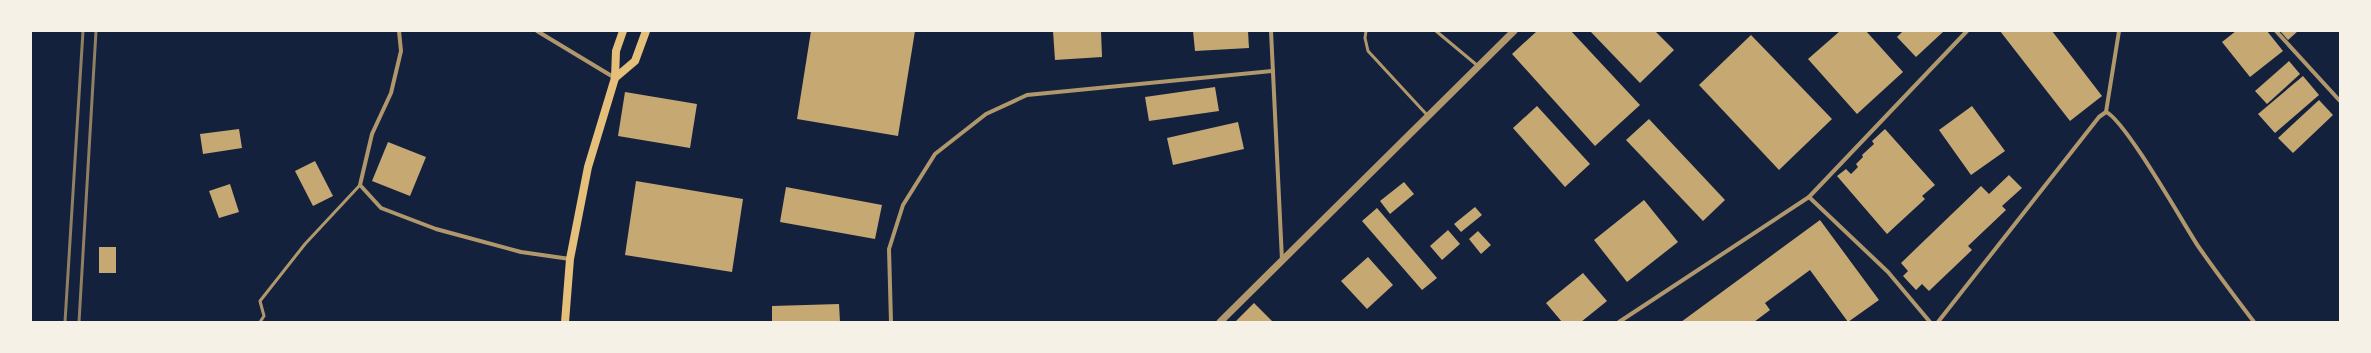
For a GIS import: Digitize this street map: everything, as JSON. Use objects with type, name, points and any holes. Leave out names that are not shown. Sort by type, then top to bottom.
[{"type":"main road","points":[[564,322],[570,259],[588,167],[615,78],[616,50],[623,31]]},
{"type":"main road","points":[[615,78],[635,61],[646,31]]},
{"type":"street","points":[[399,31],[401,51],[391,93],[372,134],[360,185],[381,208],[436,229],[521,252],[570,259]]},
{"type":"street","points":[[537,31],[615,78]]},
{"type":"street","points":[[1271,31],[1282,261]]},
{"type":"street","points":[[1220,322],[1480,68],[1514,31]]},
{"type":"street","points":[[1619,322],[1809,197],[1967,31]]},
{"type":"street","points":[[1938,322],[2099,117],[2106,112],[2119,31]]},
{"type":"street","points":[[2276,31],[2340,101]]},
{"type":"street","points":[[891,322],[889,248],[903,205],[935,154],[986,114],[1027,95],[1273,71]]},
{"type":"street","points":[[2106,112],[2113,115],[2133,142],[2199,248],[2254,322]]},
{"type":"street","points":[[1809,197],[1888,272],[1930,322]]},
{"type":"lane","points":[[1366,31],[1365,38],[1368,52],[1429,117]]},
{"type":"lane","points":[[1436,31],[1480,68]]},
{"type":"lane","points":[[260,322],[264,316],[260,301],[306,244],[360,185]]},
{"type":"building","points":[[811,31],[915,31],[898,136],[797,119]]},
{"type":"building","points":[[1053,31],[1101,31],[1102,57],[1055,60]]},
{"type":"building","points":[[1193,31],[1248,31],[1249,48],[1195,51]]},
{"type":"building","points":[[1537,31],[1571,31],[1640,105],[1595,146],[1512,54]]},
{"type":"building","points":[[1590,31],[1655,31],[1674,50],[1640,83]]},
{"type":"building","points":[[1840,31],[1866,31],[1903,72],[1857,114],[1808,59]]},
{"type":"building","points":[[1903,31],[1944,31],[1916,57],[1897,37]]},
{"type":"building","points":[[2000,31],[2052,31],[2102,96],[2070,121]]},
{"type":"building","points":[[2236,31],[2267,31],[2283,51],[2250,77],[2222,42]]},
{"type":"building","points":[[2280,31],[2298,31],[2288,40]]},
{"type":"building","points":[[1751,35],[1832,119],[1779,170],[1699,85]]},
{"type":"building","points":[[2289,61],[2300,74],[2267,104],[2255,91]]},
{"type":"building","points":[[2303,76],[2319,95],[2275,133],[2258,114]]},
{"type":"building","points":[[1215,87],[1219,111],[1149,121],[1145,97]]},
{"type":"building","points":[[625,92],[697,104],[690,148],[618,136]]},
{"type":"building","points":[[2319,100],[2333,115],[2293,153],[2278,138]]},
{"type":"building","points":[[1537,106],[1590,164],[1565,187],[1513,128]]},
{"type":"building","points":[[1972,106],[2005,151],[1971,175],[1939,130]]},
{"type":"building","points":[[1649,119],[1725,200],[1703,221],[1626,140]]},
{"type":"building","points":[[1238,122],[1244,149],[1173,165],[1167,138]]},
{"type":"building","points":[[239,129],[242,148],[203,154],[200,134]]},
{"type":"building","points":[[1885,129],[1935,185],[1922,196],[1925,199],[1887,234],[1837,176],[1846,169],[1851,174],[1858,167],[1856,164],[1863,157],[1862,155],[1874,144],[1872,141]]},
{"type":"building","points":[[388,142],[426,157],[410,196],[372,181]]},
{"type":"building","points":[[315,161],[333,196],[313,206],[295,171]]},
{"type":"building","points":[[2009,175],[2022,188],[2002,206],[2006,210],[1968,246],[1972,250],[1929,291],[1922,284],[1916,290],[1903,276],[1908,271],[1901,263],[1981,186],[1989,194]]},
{"type":"building","points":[[636,181],[743,199],[732,272],[625,255]]},
{"type":"building","points":[[1404,182],[1414,194],[1390,214],[1380,201]]},
{"type":"building","points":[[230,184],[239,212],[219,218],[209,191]]},
{"type":"building","points":[[786,187],[882,205],[875,239],[780,222]]},
{"type":"building","points":[[1644,200],[1678,242],[1627,282],[1594,240]]},
{"type":"building","points":[[1475,207],[1482,215],[1461,232],[1454,224]]},
{"type":"building","points":[[1377,208],[1437,278],[1422,290],[1362,221]]},
{"type":"building","points":[[1820,220],[1879,300],[1848,322],[1810,270],[1765,303],[1770,310],[1754,322],[1681,322]]},
{"type":"building","points":[[1448,230],[1460,244],[1442,260],[1430,246]]},
{"type":"building","points":[[1478,231],[1491,245],[1481,254],[1469,239]]},
{"type":"building","points":[[99,247],[116,247],[116,273],[99,273]]},
{"type":"building","points":[[1368,257],[1393,285],[1367,309],[1341,281]]},
{"type":"building","points":[[1583,273],[1607,301],[1581,322],[1562,322],[1546,303]]},
{"type":"building","points":[[1254,303],[1273,322],[1235,322]]},
{"type":"building","points":[[839,304],[840,322],[772,322],[772,306]]},
{"type":"railway","points":[[65,322],[83,31]]},
{"type":"railway","points":[[79,322],[96,31]]}]
